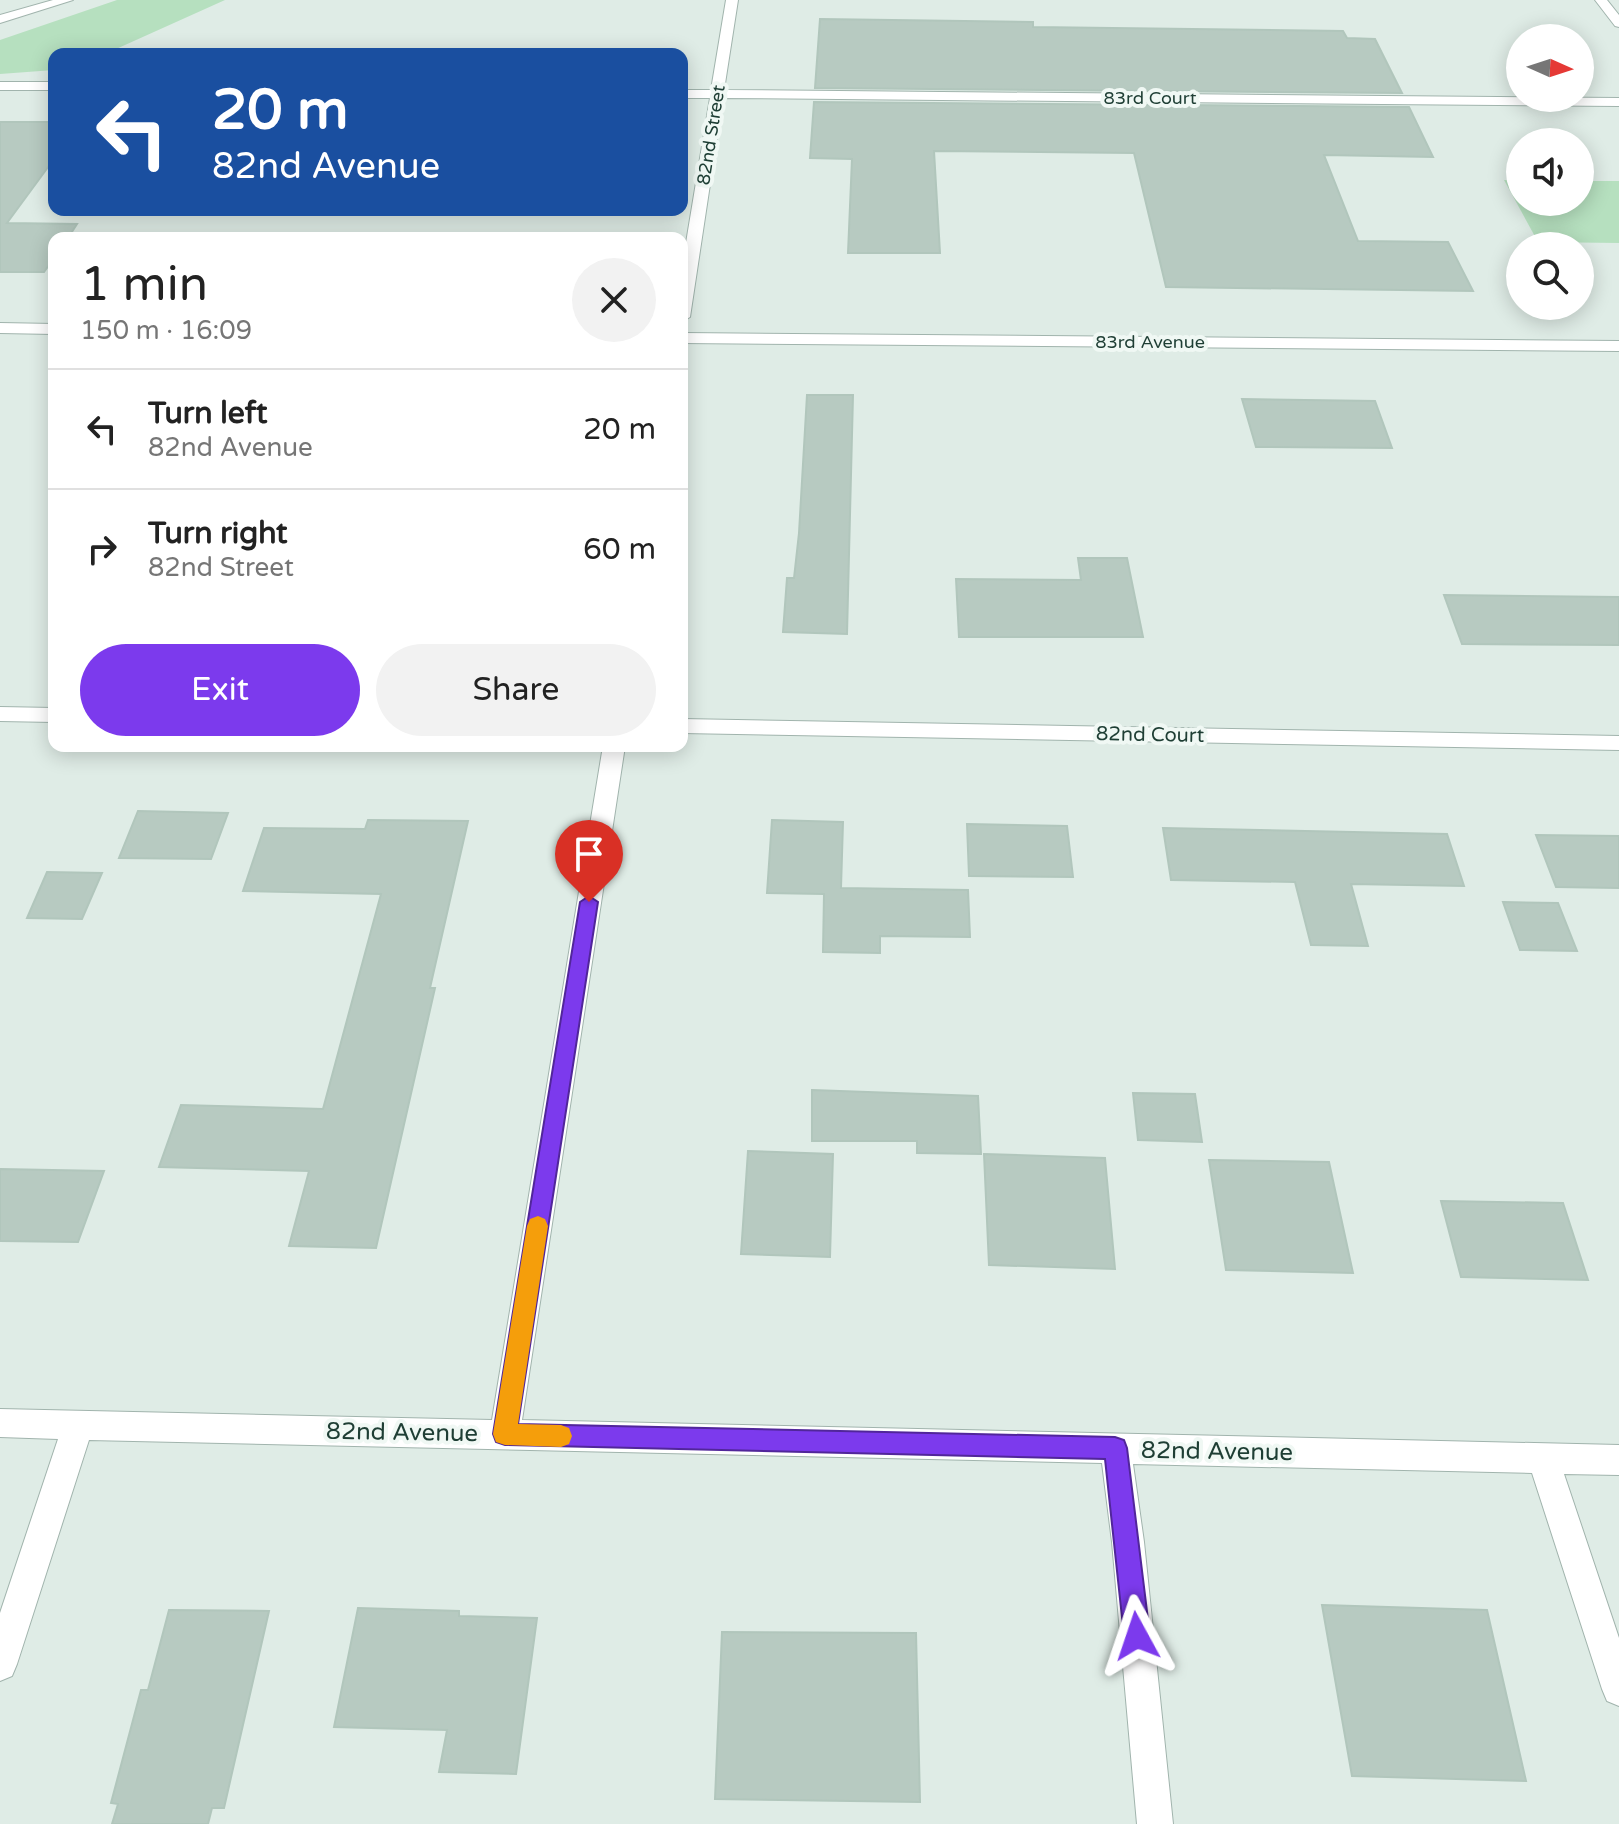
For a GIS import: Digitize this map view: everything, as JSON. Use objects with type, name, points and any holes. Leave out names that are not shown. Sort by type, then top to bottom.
[{"type":"street","points":[[0,19],[67,0]]},
{"type":"street","name":"82nd Street","points":[[688,279],[732,0]]},
{"type":"street","points":[[1601,0],[1619,23]]},
{"type":"street","points":[[0,86],[48,86]]},
{"type":"street","name":"83rd Court","points":[[688,94],[1619,102]]},
{"type":"street","points":[[0,328],[48,329]]},
{"type":"street","name":"83rd Avenue","points":[[688,338],[1619,346]]},
{"type":"street","points":[[0,714],[48,715]]},
{"type":"street","name":"82nd Court","points":[[688,726],[1619,743]]},
{"type":"street","points":[[505,1434],[613,752]]},
{"type":"street","name":"82nd Avenue","points":[[0,1423],[1619,1460]]},
{"type":"street","points":[[0,1664],[78,1425]]},
{"type":"street","points":[[1115,1448],[1128,1542],[1155,1824]]},
{"type":"street","points":[[1543,1458],[1619,1689]]},
{"type":"green space","points":[[117,0],[225,0],[118,48],[48,48],[48,70],[0,74],[0,40]]},
{"type":"green space","points":[[1594,181],[1619,181],[1619,243],[1594,243],[1594,232],[1533,232],[1524,216],[1594,216]]},
{"type":"building","points":[[820,19],[1033,22],[1033,27],[1343,31],[1347,38],[1375,39],[1402,93],[815,88]]},
{"type":"building","points":[[814,102],[1409,107],[1433,157],[1324,155],[1358,241],[1448,242],[1473,291],[1166,287],[1134,153],[934,151],[940,253],[848,253],[852,159],[810,158]]},
{"type":"building","points":[[0,122],[48,122],[48,167],[7,223],[77,224],[72,232],[48,232],[48,266],[44,272],[0,272]]},
{"type":"building","points":[[807,395],[853,395],[847,634],[783,632],[787,578],[794,578],[799,533]]},
{"type":"building","points":[[1242,399],[1375,401],[1392,448],[1256,447]]},
{"type":"building","points":[[1078,558],[1127,558],[1143,637],[959,637],[956,579],[1081,580]]},
{"type":"building","points":[[1444,595],[1619,597],[1619,645],[1462,644]]},
{"type":"building","points":[[138,811],[228,813],[211,859],[119,858]]},
{"type":"building","points":[[368,820],[468,821],[430,988],[435,988],[376,1248],[289,1246],[309,1171],[159,1167],[181,1105],[323,1109],[381,894],[243,891],[264,828],[365,829]]},
{"type":"building","points":[[772,820],[843,822],[841,888],[968,890],[970,937],[880,936],[880,953],[823,952],[824,894],[767,893]]},
{"type":"building","points":[[967,824],[1067,826],[1073,877],[969,876]]},
{"type":"building","points":[[1163,828],[1447,834],[1464,886],[1351,884],[1368,946],[1311,945],[1295,882],[1171,880]]},
{"type":"building","points":[[1536,835],[1619,836],[1619,888],[1556,887]]},
{"type":"building","points":[[47,872],[102,873],[82,919],[27,918]]},
{"type":"building","points":[[1503,902],[1558,903],[1577,951],[1520,950]]},
{"type":"building","points":[[812,1090],[978,1096],[981,1154],[917,1153],[917,1141],[812,1141]]},
{"type":"building","points":[[1133,1093],[1195,1094],[1202,1142],[1138,1140]]},
{"type":"building","points":[[748,1151],[833,1154],[830,1257],[741,1254]]},
{"type":"building","points":[[984,1154],[1105,1158],[1115,1269],[989,1265]]},
{"type":"building","points":[[1209,1160],[1329,1162],[1353,1273],[1226,1270]]},
{"type":"building","points":[[0,1169],[104,1171],[78,1242],[0,1241]]},
{"type":"building","points":[[1441,1201],[1563,1203],[1588,1280],[1461,1277]]},
{"type":"building","points":[[1322,1605],[1487,1610],[1526,1781],[1352,1776]]},
{"type":"building","points":[[358,1608],[459,1611],[459,1616],[537,1618],[516,1774],[439,1772],[447,1730],[334,1727]]},
{"type":"building","points":[[169,1610],[269,1611],[224,1808],[212,1808],[208,1824],[112,1824],[118,1804],[111,1803],[141,1690],[148,1690]]},
{"type":"building","points":[[722,1632],[916,1633],[920,1802],[715,1799]]},
{"type":"slow traffic","points":[[538,1226],[505,1434],[561,1436]]},
{"type":"route","points":[[589,902],[505,1434],[1115,1448],[1137,1636]]}]
